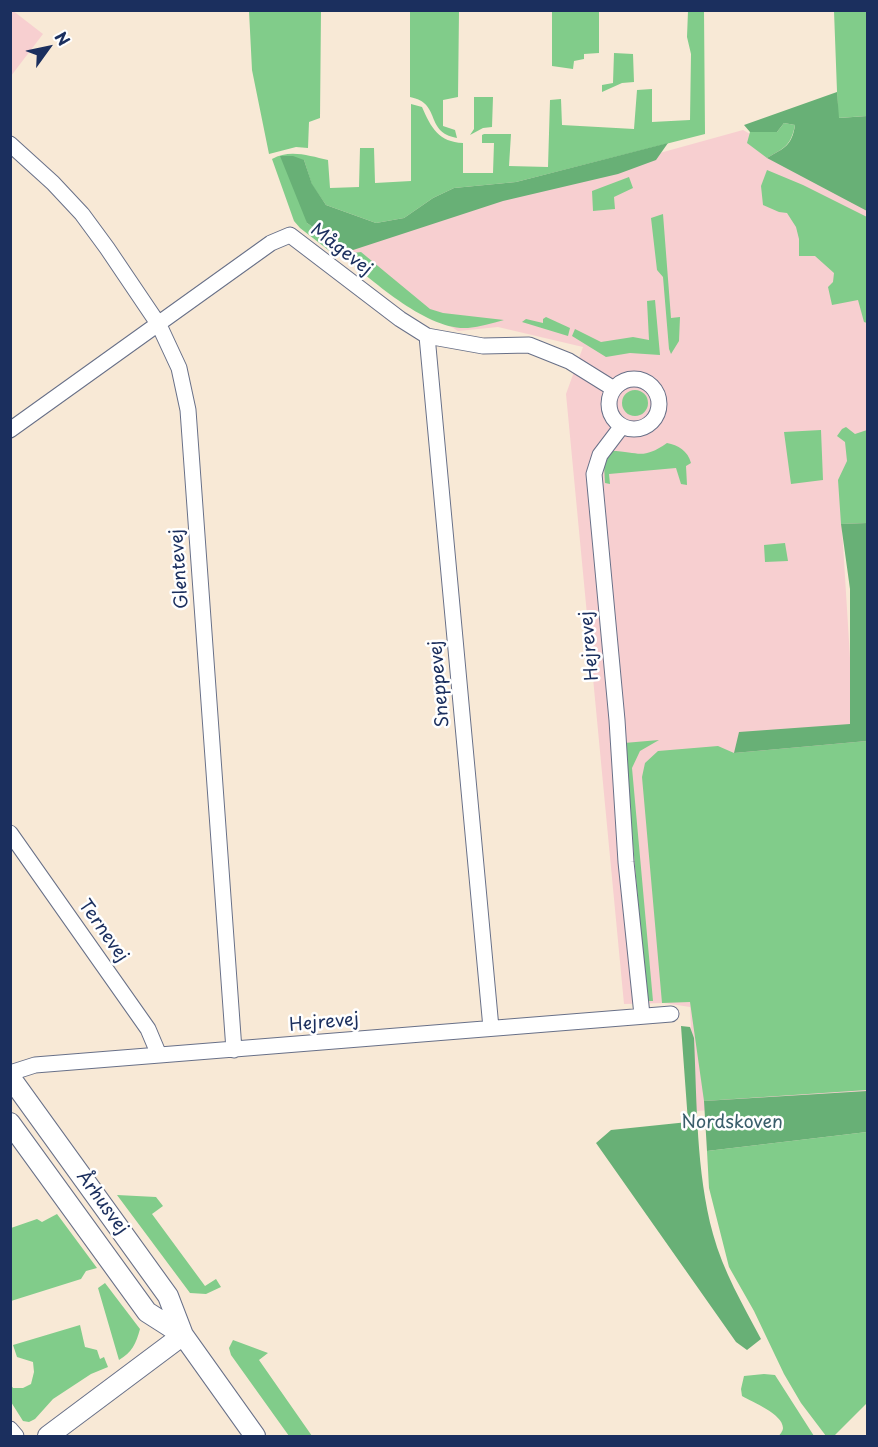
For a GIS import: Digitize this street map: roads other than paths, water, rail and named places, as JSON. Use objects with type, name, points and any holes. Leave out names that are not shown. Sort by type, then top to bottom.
[{"type":"street","name":"Glentevej","points":[[10,144],[53,183],[82,214],[159,325],[179,368],[188,410],[234,1050]]},
{"type":"street","name":"Mågevej","points":[[10,430],[271,243],[290,235],[400,319],[427,336],[483,346],[529,345],[569,361],[614,389]]},
{"type":"street","name":"Sneppevej","points":[[427,336],[491,1028]]},
{"type":"street","points":[[638,379],[650,384],[658,395],[658,410],[651,423],[637,429],[622,426],[613,418],[609,406],[614,389],[624,380],[638,379]]},
{"type":"street","name":"Hejrevej","points":[[622,426],[600,455],[594,474],[617,720],[626,862],[642,1015]]},
{"type":"street","name":"Ternevej","points":[[10,833],[148,1029],[159,1055]]},
{"type":"street","name":"Hejrevej","points":[[10,1075],[35,1065],[671,1014]]},
{"type":"street","name":"Århusvej","points":[[10,1075],[168,1296],[183,1335],[255,1437]]},
{"type":"street","name":"Århusvej","points":[[10,1123],[147,1312],[183,1335]]},
{"type":"street","points":[[48,1437],[183,1335]]},
{"type":"street","points":[[10,1429],[16,1437]]},
{"type":"park label","name":"Nordskoven","points":[[732,1123]]}]
